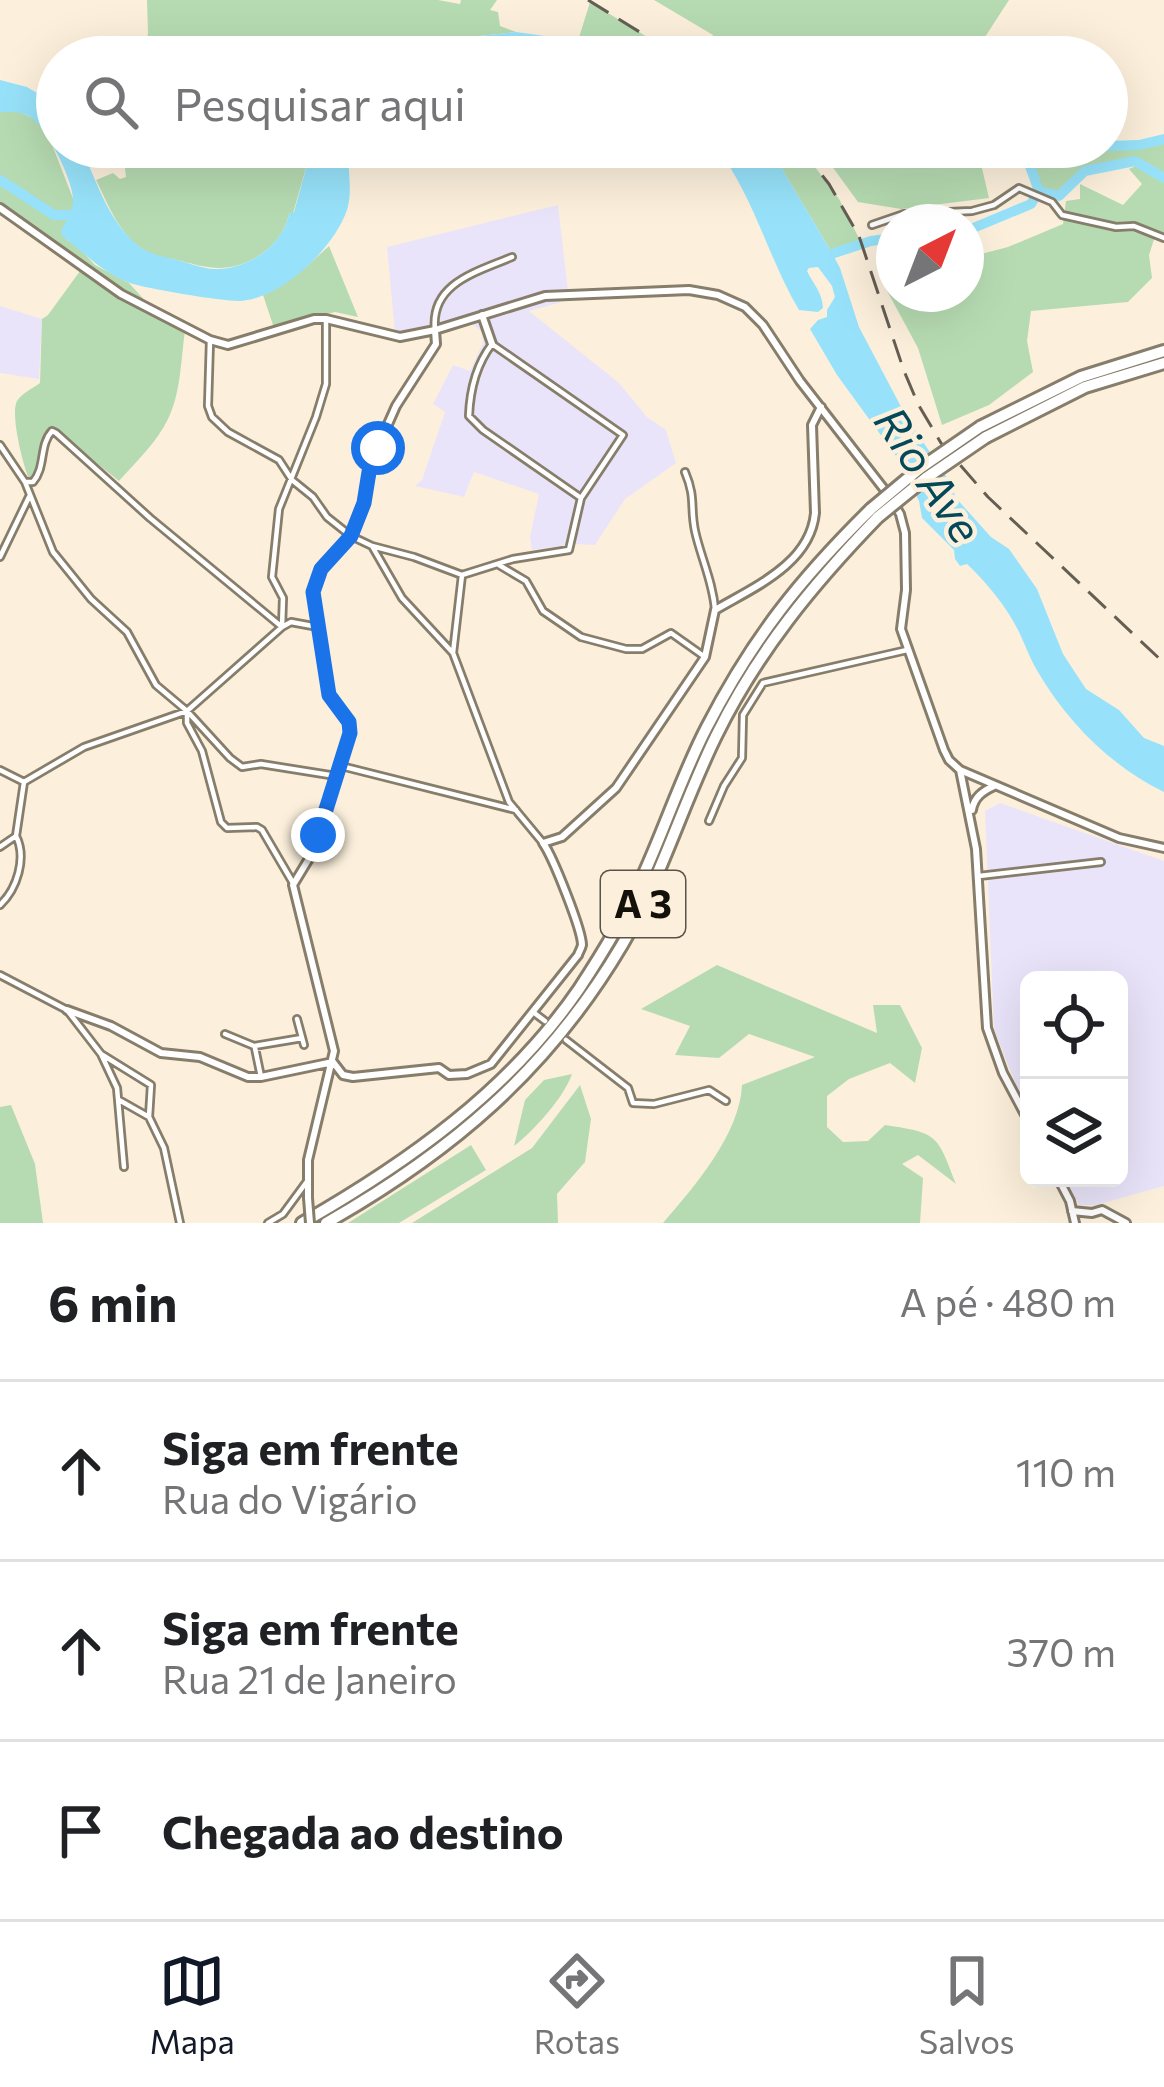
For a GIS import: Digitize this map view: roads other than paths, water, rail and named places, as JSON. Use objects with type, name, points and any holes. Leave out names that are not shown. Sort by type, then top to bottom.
[{"type":"highway","name":"A 3","points":[[306,1223],[422,1148],[479,1101],[530,1050],[577,992],[641,881],[705,731],[740,666],[819,560],[920,469],[1081,376],[1164,351]]},
{"type":"highway","name":"A 3","points":[[983,432],[1085,387],[1164,363]]},
{"type":"highway","name":"A 3","points":[[326,1223],[430,1159],[540,1059],[623,943],[716,736],[750,673],[801,601],[875,513]]},
{"type":"street","points":[[872,225],[904,214],[972,211],[994,205],[1019,188],[1052,202],[1062,215],[1116,227],[1134,226],[1164,238]]},
{"type":"street","points":[[0,208],[121,294],[227,345],[326,319],[400,337],[545,296],[689,290],[718,295],[745,307],[763,325],[900,514],[906,590],[901,628],[949,760],[960,770],[1119,838],[1164,848]]},
{"type":"street","points":[[293,885],[313,852],[350,733],[349,722],[329,695],[313,592],[321,569],[351,536],[373,458],[396,406],[436,344],[438,300],[445,290],[472,274],[512,257]]},
{"type":"street","points":[[210,340],[208,406],[228,432],[279,460],[327,517],[351,536],[462,575],[513,559],[569,550],[581,498],[623,435],[493,344],[482,315]]},
{"type":"street","points":[[282,627],[283,598],[272,577],[279,509],[326,384],[326,319]]},
{"type":"street","points":[[493,344],[483,356],[470,391],[469,416],[581,498]]},
{"type":"street","points":[[715,610],[777,572],[805,545],[814,513],[812,425],[821,407]]},
{"type":"street","points":[[26,482],[40,474],[46,438],[56,433],[282,627]]},
{"type":"street","points":[[0,445],[26,482],[53,553],[91,599],[127,632],[156,686],[188,711],[242,767],[261,764],[336,776]]},
{"type":"street","points":[[543,843],[562,837],[616,788],[705,657],[715,610],[694,526],[694,494],[685,472]]},
{"type":"street","points":[[0,556],[30,494]]},
{"type":"street","points":[[333,1062],[343,1075],[353,1077],[439,1068],[449,1075],[467,1074],[490,1064],[582,944],[543,843],[509,802],[453,653],[402,598],[372,546]]},
{"type":"street","points":[[500,565],[526,581],[543,611],[580,637],[642,649],[671,633],[705,657]]},
{"type":"street","points":[[453,653],[462,575]]},
{"type":"street","points":[[24,782],[84,747],[188,711],[291,622],[318,627]]},
{"type":"street","points":[[709,821],[742,758],[743,716],[763,682],[908,650]]},
{"type":"street","points":[[188,711],[221,822],[227,828],[262,830],[293,885],[334,1042],[308,1160],[306,1223]]},
{"type":"street","points":[[339,765],[516,811]]},
{"type":"street","points":[[0,770],[24,782]]},
{"type":"street","points":[[960,770],[979,877],[987,1028],[1020,1105]]},
{"type":"street","points":[[0,905],[18,878],[21,844],[16,836],[24,782]]},
{"type":"street","points":[[971,813],[981,793],[996,786]]},
{"type":"street","points":[[0,847],[16,836]]},
{"type":"street","points":[[979,877],[1101,862]]},
{"type":"street","points":[[0,975],[161,1053],[200,1057],[248,1077],[333,1062]]},
{"type":"street","points":[[67,1010],[101,1054],[117,1088],[124,1167]]},
{"type":"street","points":[[533,1012],[545,1021]]},
{"type":"street","points":[[225,1034],[254,1046],[303,1042],[297,1019]]},
{"type":"street","points":[[566,1040],[628,1088],[633,1103],[654,1104],[709,1090],[726,1101]]},
{"type":"street","points":[[254,1046],[261,1077]]},
{"type":"street","points":[[101,1054],[151,1085],[149,1117],[164,1148],[180,1223]]},
{"type":"street","points":[[119,1100],[149,1117]]},
{"type":"street","points":[[268,1223],[283,1214],[308,1180]]},
{"type":"street","points":[[1062,1187],[1075,1223],[1102,1210],[1126,1223]]},
{"type":"street","points":[[1072,1211],[1092,1213]]},
{"type":"water","points":[[516,32],[545,36],[479,36]]},
{"type":"water","points":[[0,80],[36,92],[36,122],[22,113],[0,112]]},
{"type":"water","points":[[90,168],[117,222],[144,250],[213,269],[238,266],[271,246],[294,212],[306,168],[349,168],[350,193],[331,240],[304,269],[272,291],[239,301],[130,283],[102,268],[62,236],[73,203],[65,170]]},
{"type":"water","name":"Rio Ave","points":[[730,168],[781,168],[840,268],[859,327],[907,418],[956,498],[991,537],[1009,549],[1037,589],[1063,654],[1086,689],[1119,710],[1144,738],[1164,746],[1164,792],[1126,769],[1077,726],[1038,672],[1002,603],[967,564],[960,566],[954,550],[922,518],[919,501],[896,456],[810,329],[827,317],[835,297],[832,286],[818,267],[809,268],[823,308],[799,310]]},
{"type":"waterway","points":[[1128,145],[1164,139]]},
{"type":"waterway","points":[[1128,162],[1135,161],[1164,178]]},
{"type":"waterway","points":[[1031,168],[1039,191]]},
{"type":"waterway","points":[[984,224],[1031,204],[1039,191],[1059,196],[1085,171],[1100,168]]},
{"type":"waterway","points":[[0,180],[54,215],[78,215]]},
{"type":"waterway","points":[[822,257],[876,240]]},
{"type":"railway","points":[[588,0],[646,36]]},
{"type":"railway","points":[[816,168],[859,236],[904,371],[941,443],[988,497],[1164,663]]}]
